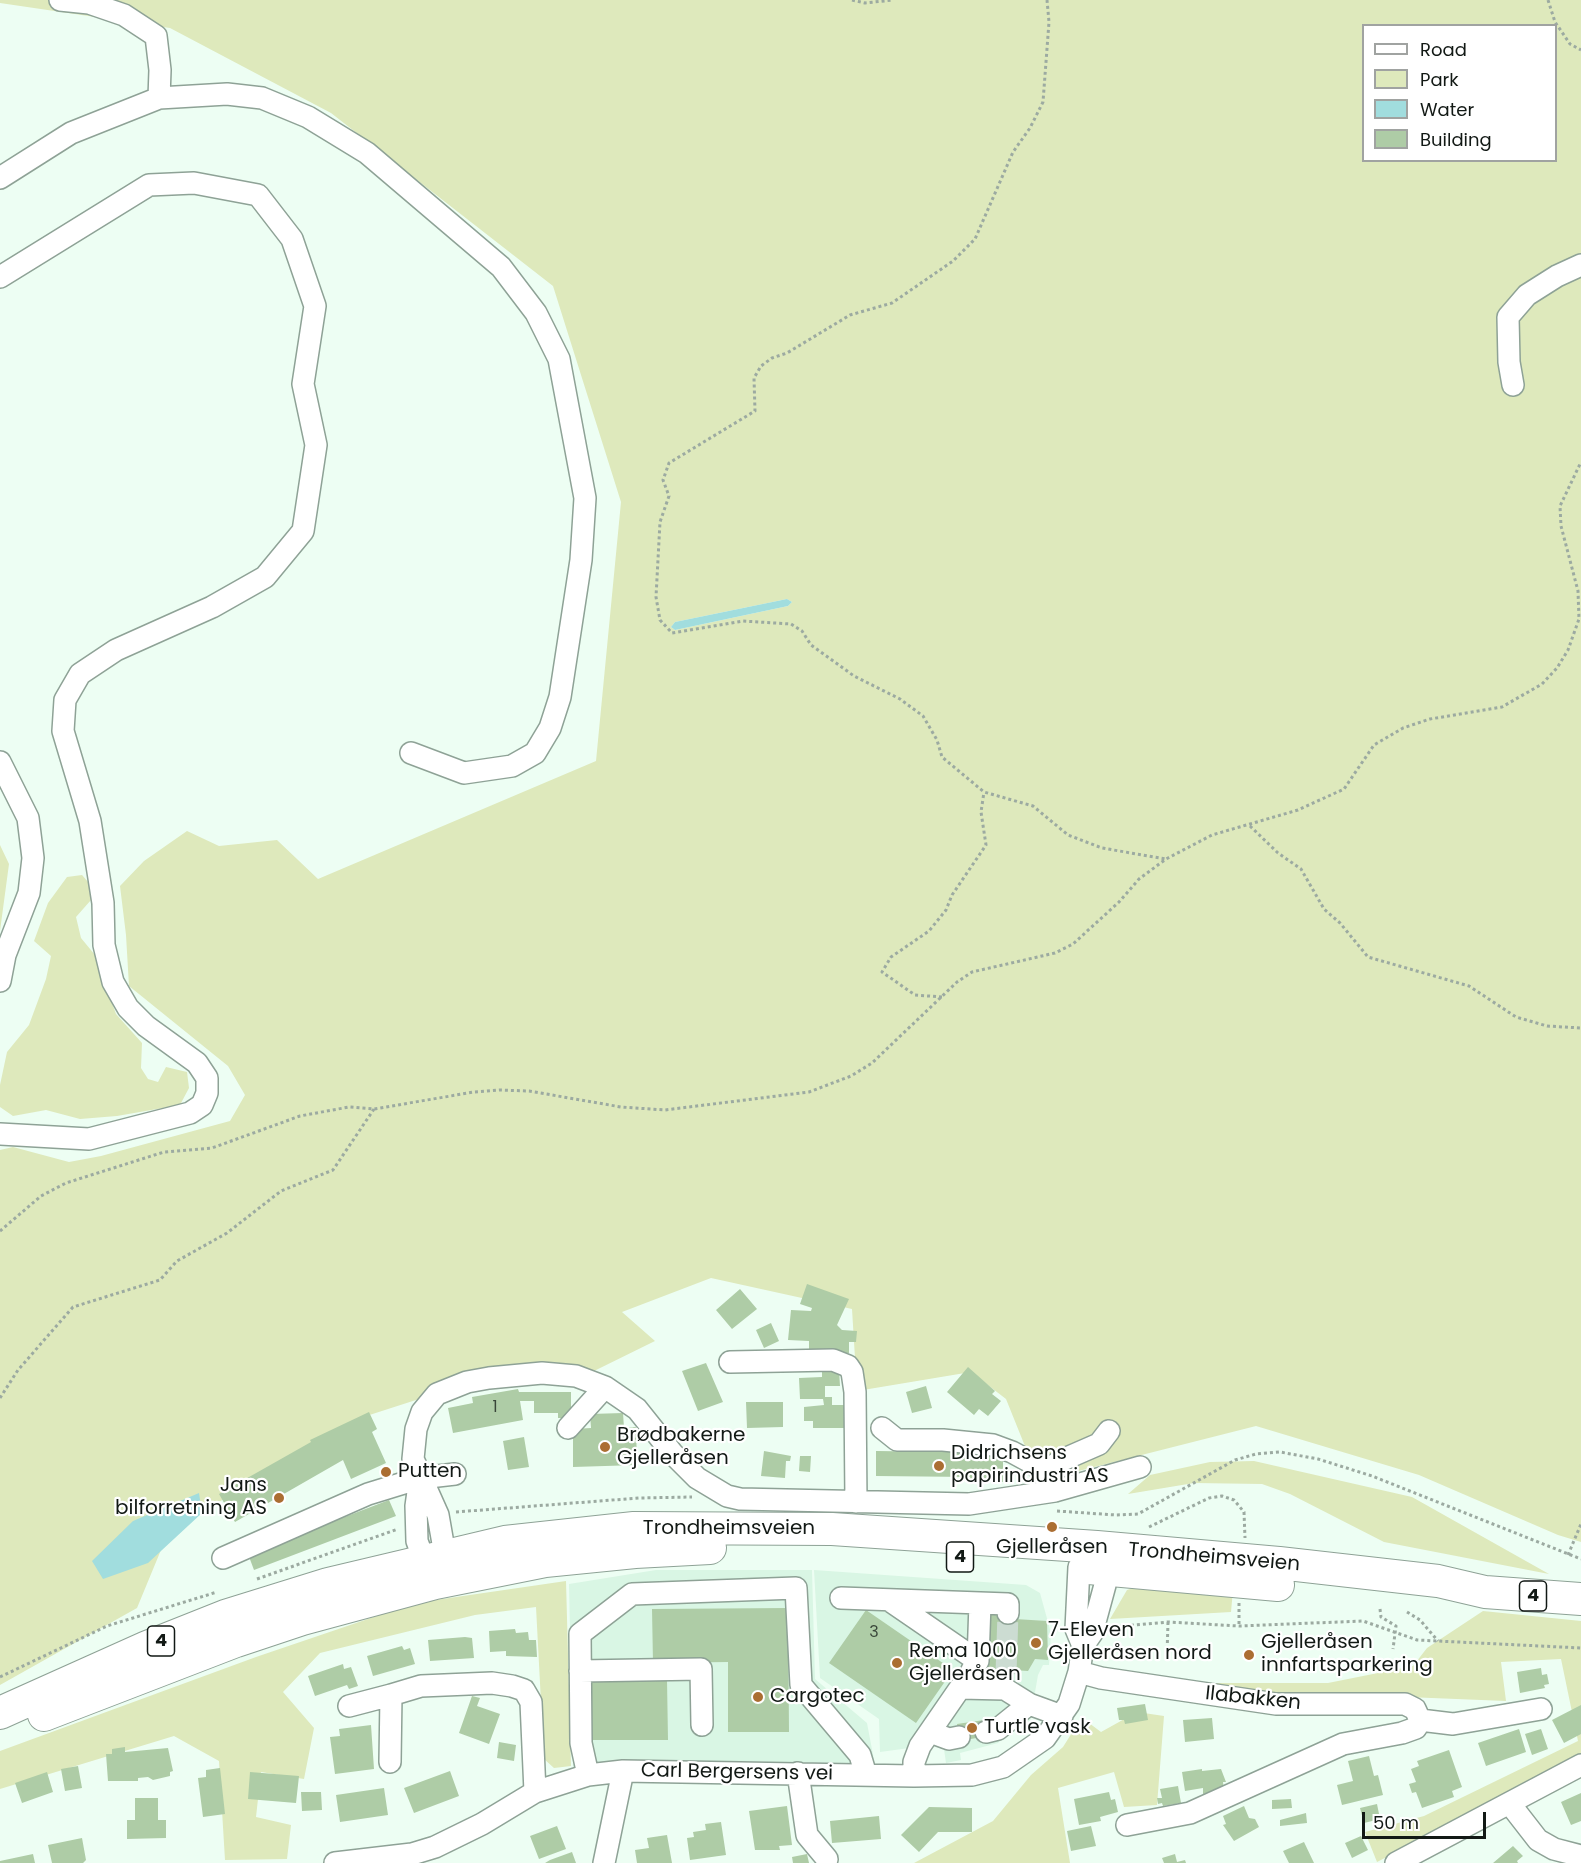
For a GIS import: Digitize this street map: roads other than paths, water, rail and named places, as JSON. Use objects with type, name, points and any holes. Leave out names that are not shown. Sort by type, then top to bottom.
[{"type":"highway","name":"Trondheimsveien","points":[[0,1734],[108,1688],[302,1619],[434,1566],[505,1542],[585,1532],[676,1527],[876,1532],[1094,1561],[1438,1581],[1485,1592],[1581,1599]]},
{"type":"highway","name":"Trondheimsveien","points":[[0,1713],[100,1666],[225,1616],[328,1584],[434,1566]]},
{"type":"street","points":[[60,0],[90,3],[124,15],[156,36],[160,70],[159,98]]},
{"type":"street","points":[[0,178],[71,133],[159,98],[227,94],[262,98],[308,117],[367,153],[501,267],[536,313],[559,359],[585,498],[581,560],[561,698],[550,728],[535,753],[512,766],[464,773],[411,753]]},
{"type":"street","points":[[0,277],[149,186],[194,183],[258,195],[292,239],[315,306],[303,384],[316,445],[303,531],[265,577],[212,607],[116,650],[80,674],[65,700],[63,731],[90,821],[103,903],[104,945],[113,982],[128,1008],[146,1026],[197,1063],[207,1078],[207,1093],[202,1105],[190,1113],[89,1139],[0,1134]]},
{"type":"street","points":[[1513,385],[1509,362],[1508,316],[1527,295],[1557,276],[1581,265]]},
{"type":"street","points":[[0,762],[28,818],[33,858],[29,893],[5,955],[0,981]]},
{"type":"street","points":[[730,1362],[833,1360],[848,1366],[852,1372],[855,1392],[856,1502]]},
{"type":"street","points":[[434,1566],[434,1502],[420,1478],[413,1459],[416,1429],[426,1405],[447,1389],[489,1378],[542,1373],[576,1376],[605,1387],[637,1409],[690,1472],[727,1496],[740,1499],[969,1504],[1049,1482],[1140,1467]]},
{"type":"street","points":[[568,1428],[605,1387]]},
{"type":"street","points":[[882,1428],[897,1440],[943,1440],[993,1445],[1027,1459],[1049,1482]]},
{"type":"street","points":[[1049,1482],[1060,1461],[1099,1444],[1109,1431]]},
{"type":"street","points":[[223,1558],[325,1511],[391,1486],[420,1478],[455,1474]]},
{"type":"street","name":"Carl Bergersens vei","points":[[335,1863],[411,1858],[452,1841],[535,1792],[588,1775],[624,1771],[914,1776],[972,1774],[1003,1767],[1035,1747],[1062,1716],[1069,1704],[1089,1637],[1076,1629],[1094,1561]]},
{"type":"street","points":[[588,1775],[581,1743],[580,1634],[632,1594],[796,1588],[801,1685],[860,1755],[866,1774]]},
{"type":"street","points":[[841,1598],[1008,1604],[1008,1613]]},
{"type":"street","points":[[889,1600],[978,1661]]},
{"type":"street","points":[[914,1776],[914,1762],[920,1746],[946,1736],[960,1688],[978,1661],[980,1603]]},
{"type":"street","points":[[580,1671],[701,1670],[702,1725]]},
{"type":"street","name":"Ilabakken","points":[[1079,1672],[1101,1678],[1276,1704],[1405,1704],[1415,1709],[1420,1720],[1453,1724],[1541,1709]]},
{"type":"street","points":[[960,1688],[1006,1682],[1029,1704],[1062,1716]]},
{"type":"street","points":[[349,1706],[421,1686],[492,1683],[524,1690],[531,1702],[535,1792]]},
{"type":"street","points":[[390,1762],[391,1695]]},
{"type":"street","points":[[992,1730],[1029,1704]]},
{"type":"street","points":[[1127,1826],[1190,1813],[1343,1744],[1402,1733],[1416,1728],[1420,1720]]},
{"type":"street","points":[[1396,1863],[1581,1765]]},
{"type":"street","points":[[604,1863],[624,1771]]},
{"type":"street","points":[[798,1773],[807,1835],[827,1859]]},
{"type":"street","points":[[1510,1804],[1538,1840],[1554,1849],[1581,1856]]},
{"type":"water","points":[[787,599],[792,602],[788,606],[675,630],[671,627],[675,622]]},
{"type":"water","points":[[199,1493],[202,1513],[148,1563],[103,1579],[92,1561],[133,1521]]},
{"type":"tunnel","points":[[1006,1674],[1008,1613]]},
{"type":"place","name":"Brødbakerne Gjelleråsen","points":[[605,1447]]},
{"type":"place","name":"Didrichsens papirindustri AS","points":[[939,1466]]},
{"type":"place","name":"Putten","points":[[386,1472]]},
{"type":"place","name":"Jans bilforretning AS","points":[[279,1498]]},
{"type":"place","name":"Gjelleråsen","points":[[1052,1527]]},
{"type":"place","name":"7-Eleven Gjelleråsen nord","points":[[1036,1643]]},
{"type":"place","name":"Gjelleråsen innfartsparkering","points":[[1249,1655]]},
{"type":"place","name":"Rema 1000 Gjelleråsen","points":[[897,1663]]},
{"type":"place","name":"Cargotec","points":[[758,1697]]},
{"type":"place","name":"Turtle vask","points":[[972,1728]]}]
